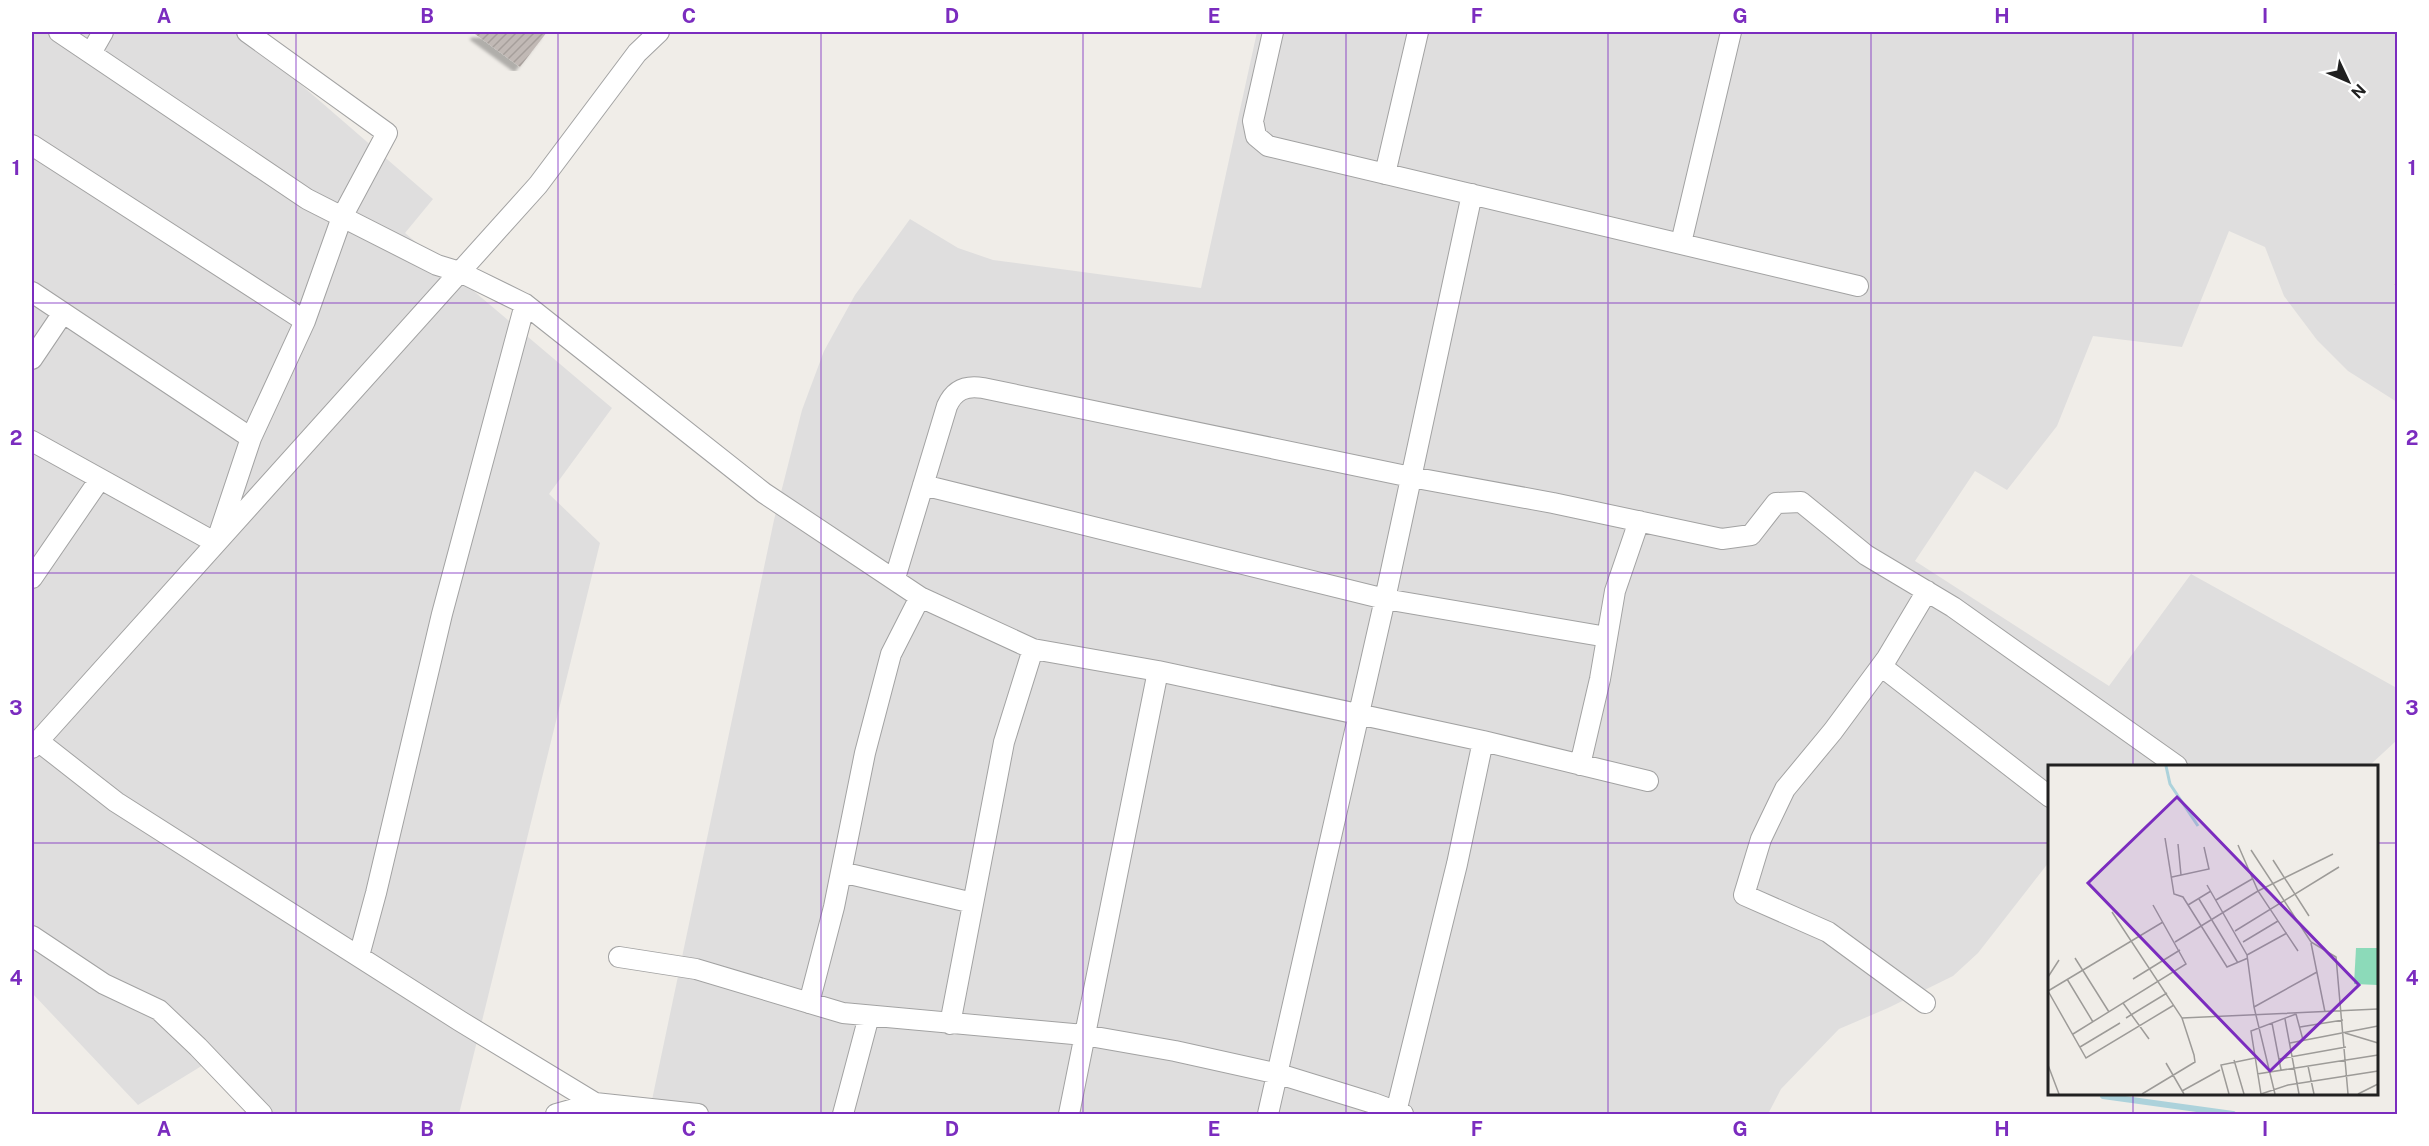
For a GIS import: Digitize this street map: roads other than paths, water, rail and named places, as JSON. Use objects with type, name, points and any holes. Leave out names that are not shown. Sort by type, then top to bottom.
[{"type":"street","points":[[59,32],[307,199],[437,265],[460,272],[525,304],[764,493],[920,597],[1033,649],[1158,671],[1358,716],[1484,741],[1648,781]]},
{"type":"street","points":[[91,53],[103,32]]},
{"type":"street","points":[[216,543],[251,438],[305,321],[342,217],[387,133],[247,32]]},
{"type":"street","points":[[595,1103],[460,1021],[116,802],[35,745],[538,185],[637,53],[659,32]]},
{"type":"street","points":[[1273,32],[1253,121],[1256,136],[1268,146],[1858,285]]},
{"type":"street","points":[[1385,174],[1418,32]]},
{"type":"street","points":[[1681,243],[1731,32]]},
{"type":"street","points":[[32,145],[305,321]]},
{"type":"street","points":[[1268,1114],[1279,1074],[1298,975],[1385,599],[1472,194]]},
{"type":"street","points":[[32,292],[251,438]]},
{"type":"street","points":[[358,956],[376,893],[442,614],[525,304]]},
{"type":"street","points":[[32,359],[63,313]]},
{"type":"street","points":[[894,578],[950,399],[955,393],[969,387],[983,387],[1411,477],[1722,539],[1751,535],[1776,502],[1802,502],[1866,555],[1953,607],[2176,765]]},
{"type":"street","points":[[32,441],[216,543]]},
{"type":"street","points":[[32,578],[99,479]]},
{"type":"street","points":[[923,485],[1385,599],[1607,637]]},
{"type":"street","points":[[1580,765],[1615,591],[1639,521]]},
{"type":"street","points":[[1925,1003],[1828,932],[1744,895],[1761,839],[1785,789],[1833,731],[1881,666],[1927,591]]},
{"type":"street","points":[[809,1003],[891,654],[920,597]]},
{"type":"street","points":[[950,1024],[1004,742],[1033,649]]},
{"type":"street","points":[[1881,666],[2048,796]]},
{"type":"street","points":[[1069,1114],[1158,671]]},
{"type":"street","points":[[619,957],[696,969],[843,1013],[1084,1035],[1175,1050],[1279,1074],[1400,1113],[1484,741]]},
{"type":"street","points":[[841,872],[973,903]]},
{"type":"street","points":[[32,936],[104,984],[159,1010],[262,1114]]},
{"type":"street","points":[[843,1114],[869,1016]]},
{"type":"street","points":[[556,1114],[595,1103],[698,1114]]},
{"type":"waterway","points":[[2103,1096],[2233,1114]]}]
